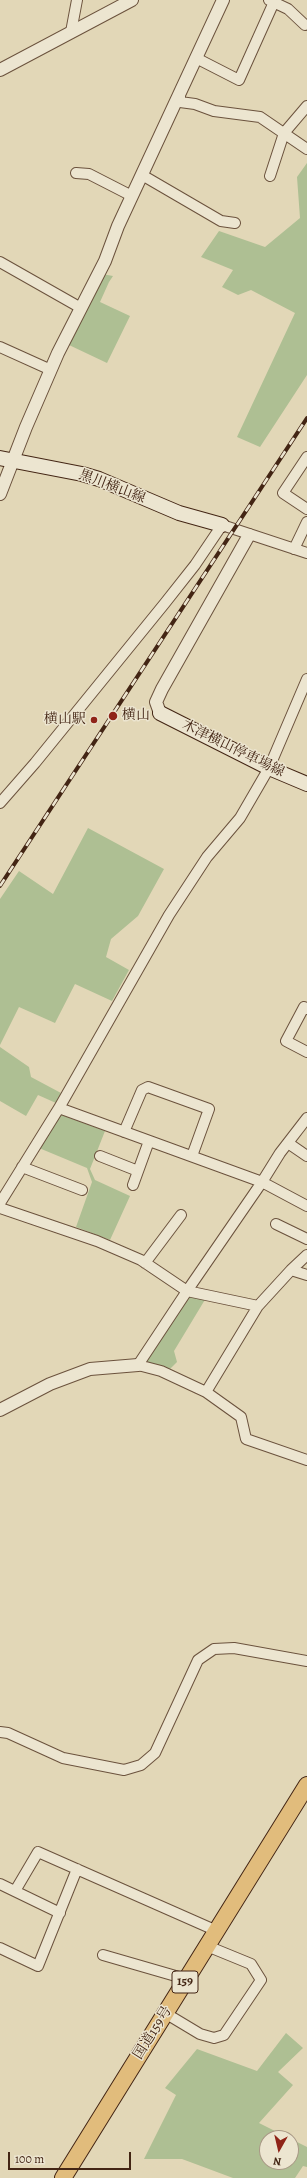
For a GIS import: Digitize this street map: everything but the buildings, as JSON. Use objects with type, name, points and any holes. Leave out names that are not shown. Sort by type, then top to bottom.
[{"type":"highway","name":"国道159号","points":[[63,2178],[307,1785]]},
{"type":"main road","name":"黒川横山線","points":[[6,459],[82,474],[179,513],[222,525]]},
{"type":"main road","name":"木津横山停車場線","points":[[160,713],[269,768],[307,784]]},
{"type":"street","points":[[71,32],[78,0]]},
{"type":"street","points":[[0,70],[132,0]]},
{"type":"street","points":[[0,494],[6,459],[105,261],[118,226],[223,0]]},
{"type":"street","points":[[196,58],[239,80],[272,1],[288,9],[305,25]]},
{"type":"street","points":[[180,92],[180,102],[195,104],[214,111],[260,117],[307,149]]},
{"type":"street","points":[[270,176],[284,133],[307,106]]},
{"type":"street","points":[[76,173],[89,174],[132,196]]},
{"type":"street","points":[[142,175],[221,221],[235,222]]},
{"type":"street","points":[[0,262],[81,308]]},
{"type":"street","points":[[0,347],[51,370]]},
{"type":"street","points":[[307,457],[283,493],[307,509]]},
{"type":"street","points":[[294,549],[307,522]]},
{"type":"street","points":[[0,802],[35,763],[165,603],[195,565],[222,525],[307,553]]},
{"type":"street","points":[[160,713],[156,702],[162,688],[249,535]]},
{"type":"street","points":[[0,1203],[59,1108],[169,915],[207,857],[240,818],[269,768],[307,679]]},
{"type":"street","points":[[307,1008],[304,1007],[286,1041],[307,1052]]},
{"type":"street","points":[[124,1132],[142,1090],[148,1086],[209,1109],[192,1156]]},
{"type":"street","points":[[59,1108],[262,1182],[307,1206]]},
{"type":"street","points":[[138,1365],[288,1143],[307,1118]]},
{"type":"street","points":[[132,1185],[149,1141]]},
{"type":"street","points":[[288,1143],[307,1156]]},
{"type":"street","points":[[100,1156],[138,1171]]},
{"type":"street","points":[[22,1167],[82,1190]]},
{"type":"street","points":[[0,1208],[97,1241],[145,1263],[187,1291],[258,1306]]},
{"type":"street","points":[[145,1263],[181,1215]]},
{"type":"street","points":[[276,1224],[307,1239]]},
{"type":"street","points":[[206,1392],[258,1306],[307,1255]]},
{"type":"street","points":[[291,1270],[307,1275]]},
{"type":"street","points":[[0,1410],[50,1384],[90,1369],[138,1365],[161,1371],[206,1392],[241,1417],[246,1439],[307,1460]]},
{"type":"street","points":[[0,1732],[8,1733],[64,1758],[124,1770],[141,1765],[155,1753],[198,1660],[214,1649],[234,1648],[307,1661]]},
{"type":"street","points":[[16,1891],[38,1852],[217,1931]]},
{"type":"street","points":[[0,1948],[38,1966],[77,1869]]},
{"type":"street","points":[[0,1884],[60,1913]]},
{"type":"street","points":[[166,2013],[200,2034],[214,2038],[224,2035],[261,1980],[250,1964],[207,1946]]},
{"type":"street","points":[[103,1954],[186,1980]]},
{"type":"green space","points":[[307,163],[307,375],[260,447],[237,437],[295,313],[251,290],[238,295],[222,287],[233,270],[201,257],[219,231],[265,247],[300,218],[297,177]]},
{"type":"green space","points":[[102,274],[113,276],[100,302],[130,316],[107,363],[69,345]]},
{"type":"green space","points":[[88,828],[164,869],[138,916],[111,939],[106,957],[129,970],[112,1001],[75,984],[55,1023],[19,1007],[0,1045],[0,899],[19,871],[53,894]]},
{"type":"green space","points":[[0,1047],[29,1067],[31,1077],[61,1093],[56,1103],[38,1095],[26,1116],[0,1101]]},
{"type":"green space","points":[[59,1114],[105,1131],[90,1169],[95,1180],[130,1196],[110,1240],[76,1227],[92,1182],[87,1168],[39,1148]]},
{"type":"green space","points":[[186,1294],[206,1298],[174,1351],[177,1362],[169,1370],[144,1363]]},
{"type":"green space","points":[[286,2033],[303,2048],[278,2072],[293,2085],[259,2123],[273,2130],[259,2130],[259,2170],[299,2170],[299,2143],[307,2147],[307,2167],[303,2166],[295,2178],[233,2178],[182,2159],[144,2159],[176,2095],[165,2088],[197,2049],[257,2071]]},
{"type":"railway","points":[[0,886],[307,418]]},
{"type":"place","name":"横山","points":[[113,716]]},
{"type":"place","name":"横山駅","points":[[94,720]]}]
